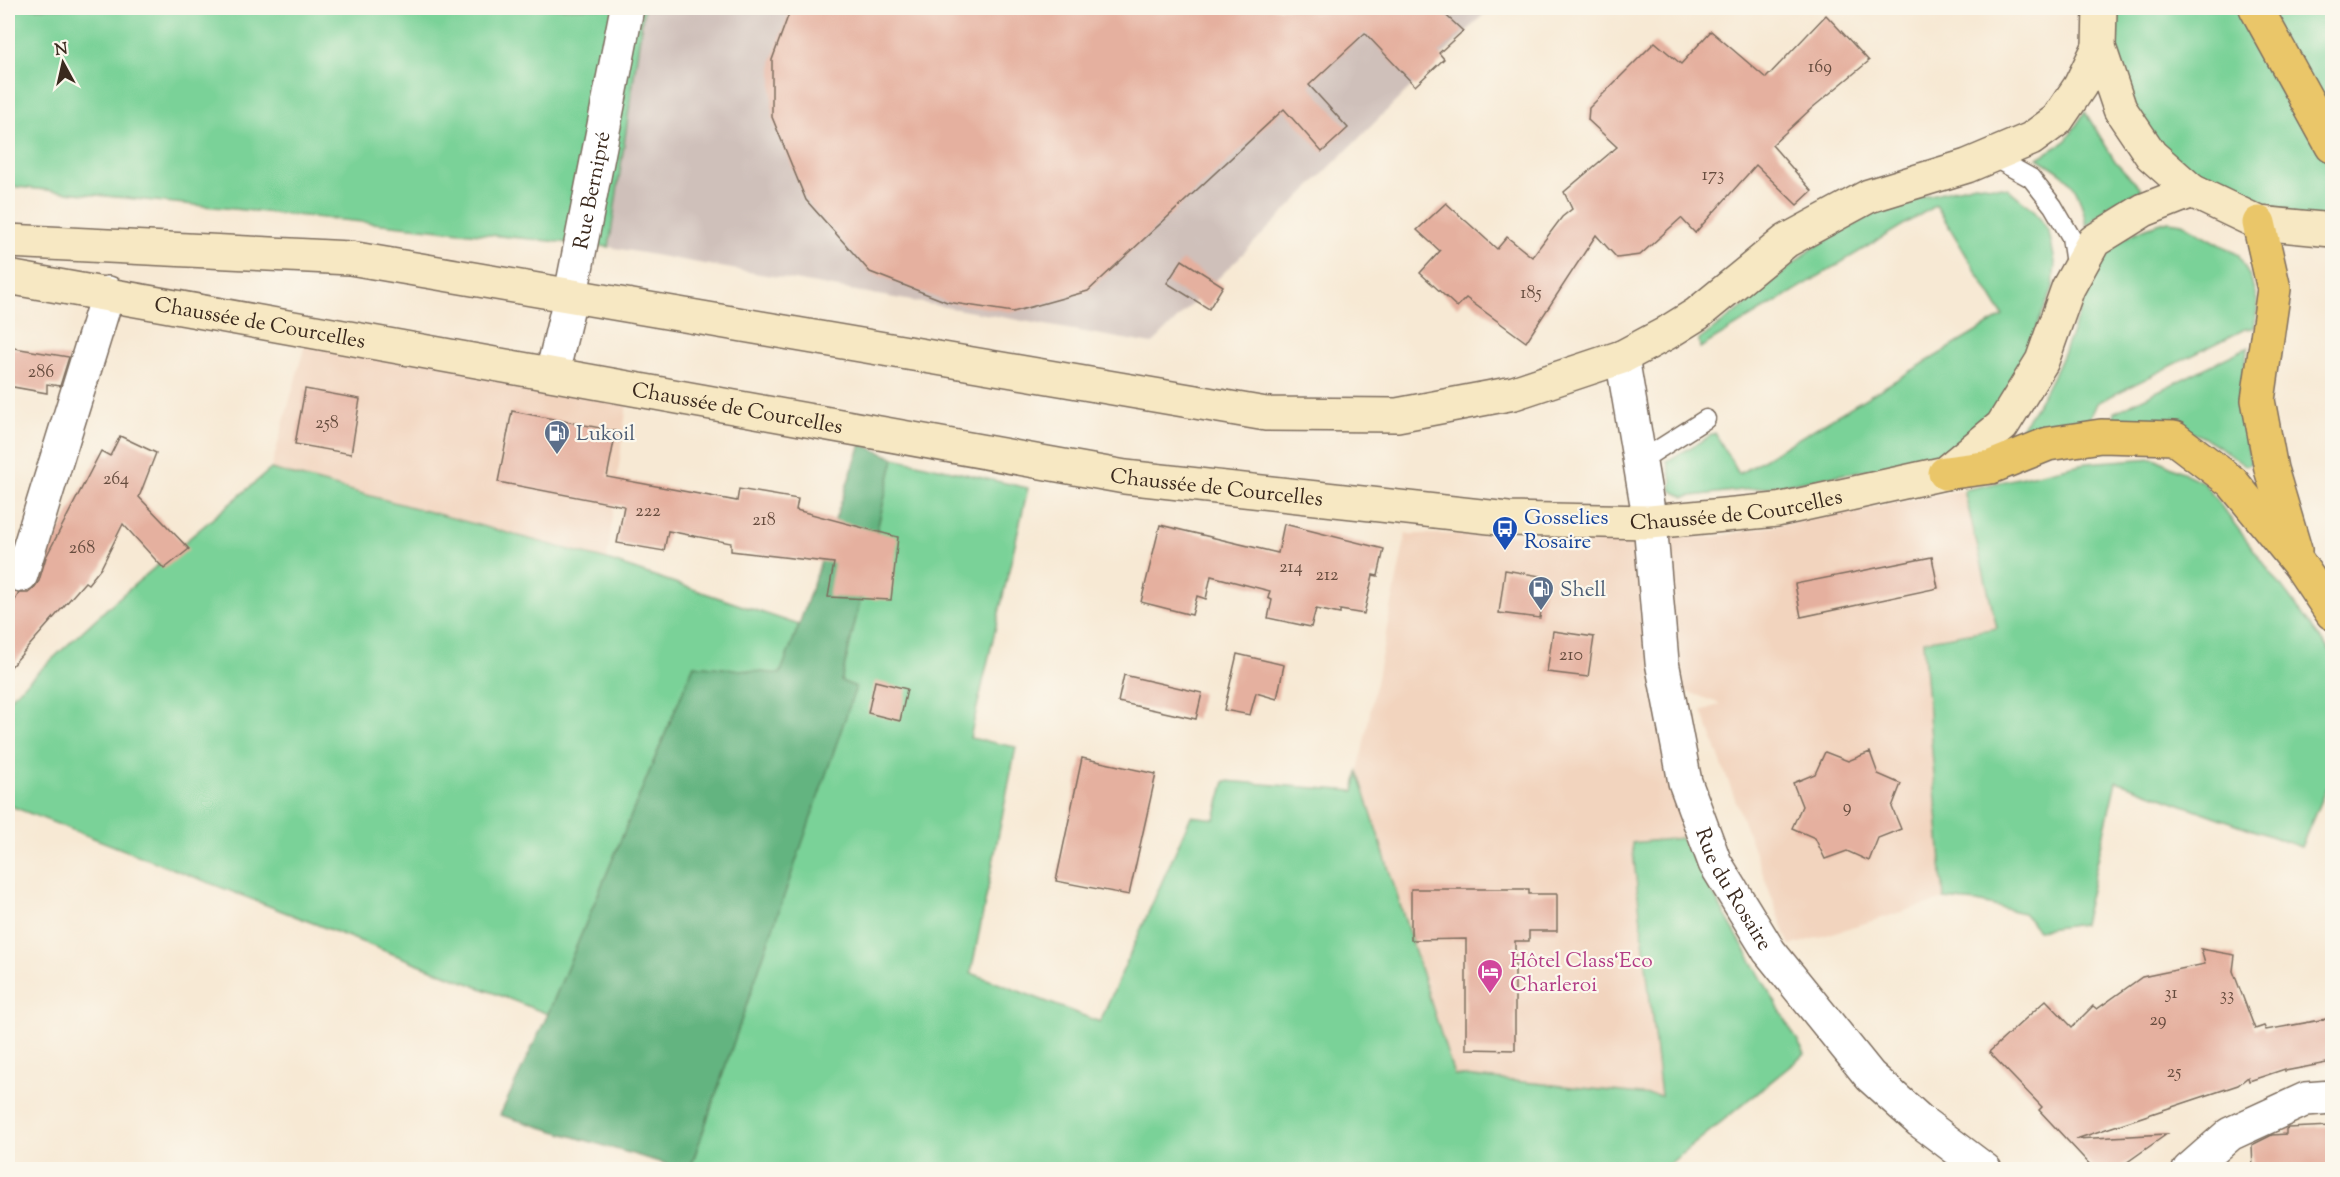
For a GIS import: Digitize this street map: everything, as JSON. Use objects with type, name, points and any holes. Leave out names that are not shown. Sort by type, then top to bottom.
[{"type":"highway","points":[[2256,8],[2332,146]]},
{"type":"highway","points":[[2259,223],[2274,289],[2258,400],[2271,469],[2299,564]]},
{"type":"highway","points":[[1945,473],[1991,467],[2048,444],[2101,436],[2174,438],[2232,482],[2299,564],[2332,613]]},
{"type":"main road","points":[[2100,8],[2099,47],[2120,109],[2151,155],[2193,191],[2259,223],[2332,230]]},
{"type":"main road","points":[[8,241],[350,258],[1266,414],[1397,415],[1514,393],[1622,357],[1697,314],[1786,242],[1869,196],[1993,157],[2031,139],[2057,120],[2080,86],[2099,47]]},
{"type":"main road","name":"Chaussée de Courcelles","points":[[8,277],[108,293],[1125,477],[1508,519],[1650,522],[1777,510],[1945,473],[2002,426],[2042,361],[2068,288],[2094,241],[2144,210],[2193,191]]},
{"type":"main road","points":[[108,293],[114,270],[128,247]]},
{"type":"street","name":"Rue Bernipré","points":[[552,374],[571,294],[627,8]]},
{"type":"street","points":[[21,575],[108,293]]},
{"type":"street","name":"Rue du Rosaire","points":[[1622,357],[1650,522],[1662,662],[1685,782],[1715,863],[1769,951],[1870,1076],[1920,1121],[1985,1170]]},
{"type":"street","points":[[2189,1170],[2230,1134],[2306,1099],[2332,1097]]},
{"type":"lane","points":[[1993,157],[2031,178],[2053,206],[2071,237],[2077,272]]},
{"type":"lane","points":[[1640,461],[1706,419]]},
{"type":"shaded area","points":[[641,8],[1490,8],[1152,344],[609,247]]},
{"type":"shaded area","points":[[307,337],[629,388],[607,560],[271,469]]},
{"type":"shaded area","points":[[1964,490],[1997,628],[1923,642],[1944,899],[1790,946],[1702,711],[1721,704],[1667,684],[1705,836],[1632,843],[1661,1097],[1454,1075],[1358,772],[1406,534],[1715,537]]},
{"type":"green space","points":[[8,8],[644,8],[609,247],[8,186]]},
{"type":"green space","points":[[2100,8],[2332,8],[2332,230],[2259,223],[2151,155]]},
{"type":"green space","points":[[2085,112],[2115,161],[2142,190],[2113,203],[2087,226],[2073,185],[2060,172],[2038,158],[2065,142]]},
{"type":"green space","points":[[1975,184],[2007,188],[2035,211],[2049,232],[2055,262],[2053,288],[2021,365],[2000,401],[1973,431],[1948,450],[1902,464],[1775,486],[1684,497],[1671,490],[1672,481],[1667,461],[1715,433],[1739,474],[2003,316],[1936,205],[1700,348],[1699,340],[1747,304],[1811,249],[1874,214],[1910,200]]},
{"type":"green space","points":[[2169,221],[2182,223],[2239,255],[2251,280],[2258,304],[2254,328],[2245,329],[2097,403],[2090,419],[2026,435],[2021,428],[2039,402],[2054,373],[2099,262],[2113,246],[2130,235]]},
{"type":"green space","points":[[2248,347],[2239,396],[2241,420],[2251,463],[2246,466],[2216,445],[2183,427],[2154,420],[2113,420],[2115,412]]},
{"type":"green space","points":[[861,444],[894,458],[841,681],[856,687],[690,1169],[683,1169],[500,1115],[548,1014],[694,665],[780,674]]},
{"type":"green space","points":[[894,458],[1028,488],[970,738],[1016,747],[971,973],[1100,1022],[1191,816],[1215,819],[1225,781],[1354,791],[1358,772],[1454,1075],[1661,1096],[1632,843],[1681,838],[1805,1054],[1663,1169],[690,1170],[855,687],[841,681]]},
{"type":"green space","points":[[2154,458],[2203,482],[2332,654],[2332,789],[2326,788],[2301,847],[2116,781],[2083,924],[2038,930],[2023,913],[1977,902],[1944,899],[1923,641],[1997,628],[1964,490],[2086,463]]},
{"type":"green space","points":[[271,469],[607,560],[799,625],[780,675],[694,665],[548,1014],[8,805],[8,700],[114,602]]},
{"type":"building","points":[[791,8],[1438,8],[1463,31],[1439,53],[1444,59],[1415,86],[1365,33],[1309,85],[1348,128],[1322,152],[1284,109],[1088,291],[1013,312],[947,302],[870,272],[806,200],[772,117],[772,60]]},
{"type":"building","points":[[1826,15],[1869,61],[1772,145],[1812,191],[1797,205],[1756,165],[1695,233],[1681,218],[1640,255],[1617,258],[1596,235],[1526,342],[1466,298],[1457,307],[1420,273],[1440,251],[1417,230],[1446,203],[1497,249],[1507,237],[1532,257],[1562,217],[1572,209],[1564,192],[1617,147],[1588,120],[1589,108],[1655,42],[1681,64],[1711,31],[1766,78]]},
{"type":"building","points":[[1182,260],[1223,286],[1209,309],[1167,283]]},
{"type":"building","points":[[8,347],[69,357],[60,386],[47,384],[47,393],[8,386]]},
{"type":"building","points":[[305,389],[360,399],[351,454],[295,444]]},
{"type":"building","points":[[512,411],[616,431],[607,477],[737,501],[739,489],[798,499],[796,510],[898,537],[891,600],[828,597],[834,563],[731,551],[731,543],[668,531],[664,551],[617,543],[624,506],[498,482]]},
{"type":"building","points":[[120,436],[156,453],[139,497],[189,549],[164,569],[123,524],[101,568],[88,584],[85,582],[8,670],[8,613],[19,593],[28,593],[39,581],[46,557],[101,451],[110,456]]},
{"type":"building","points":[[1284,524],[1384,549],[1378,576],[1373,575],[1364,614],[1340,610],[1340,614],[1316,609],[1311,627],[1268,618],[1272,600],[1268,598],[1270,591],[1211,576],[1206,599],[1197,596],[1192,615],[1141,602],[1160,525],[1278,553]]},
{"type":"building","points":[[1932,557],[1938,588],[1801,617],[1795,584]]},
{"type":"building","points":[[1505,570],[1546,577],[1540,618],[1499,613]]},
{"type":"building","points":[[1553,631],[1594,637],[1588,677],[1547,672]]},
{"type":"building","points":[[1237,654],[1284,665],[1277,699],[1256,693],[1250,715],[1224,710]]},
{"type":"building","points":[[1124,675],[1202,693],[1196,719],[1118,702]]},
{"type":"building","points":[[875,681],[907,689],[900,721],[868,713]]},
{"type":"building","points":[[1825,752],[1848,761],[1870,752],[1878,774],[1901,784],[1892,807],[1901,829],[1878,838],[1869,861],[1847,851],[1825,859],[1815,838],[1792,828],[1802,806],[1793,783],[1815,774]]},
{"type":"building","points":[[1082,758],[1156,774],[1129,895],[1056,881]]},
{"type":"building","name":"Hôtel Class‘Eco Charleroi","points":[[1411,889],[1529,889],[1529,894],[1557,894],[1557,931],[1529,931],[1529,941],[1515,941],[1515,1050],[1466,1049],[1466,939],[1411,940]]},
{"type":"building","points":[[2201,949],[2235,955],[2233,971],[2255,1029],[2264,1026],[2266,1030],[2332,1018],[2332,1062],[2285,1071],[2285,1069],[2249,1081],[2248,1077],[2238,1085],[2076,1139],[2167,1134],[2116,1170],[2095,1170],[2039,1110],[2042,1107],[1989,1052],[2046,1000],[2072,1027],[2093,1006],[2097,1009],[2142,977],[2205,964]]},
{"type":"building","points":[[2332,1126],[2332,1170],[2253,1170],[2252,1145],[2272,1135],[2286,1134],[2288,1128]]},
{"type":"place","name":"Lukoil","points":[[557,456]]},
{"type":"place","name":"Gosselies Rosaire","points":[[1505,552]]},
{"type":"place","name":"Shell","points":[[1541,612]]},
{"type":"place","name":"Hôtel Class‘Eco Charleroi","points":[[1490,995]]}]
